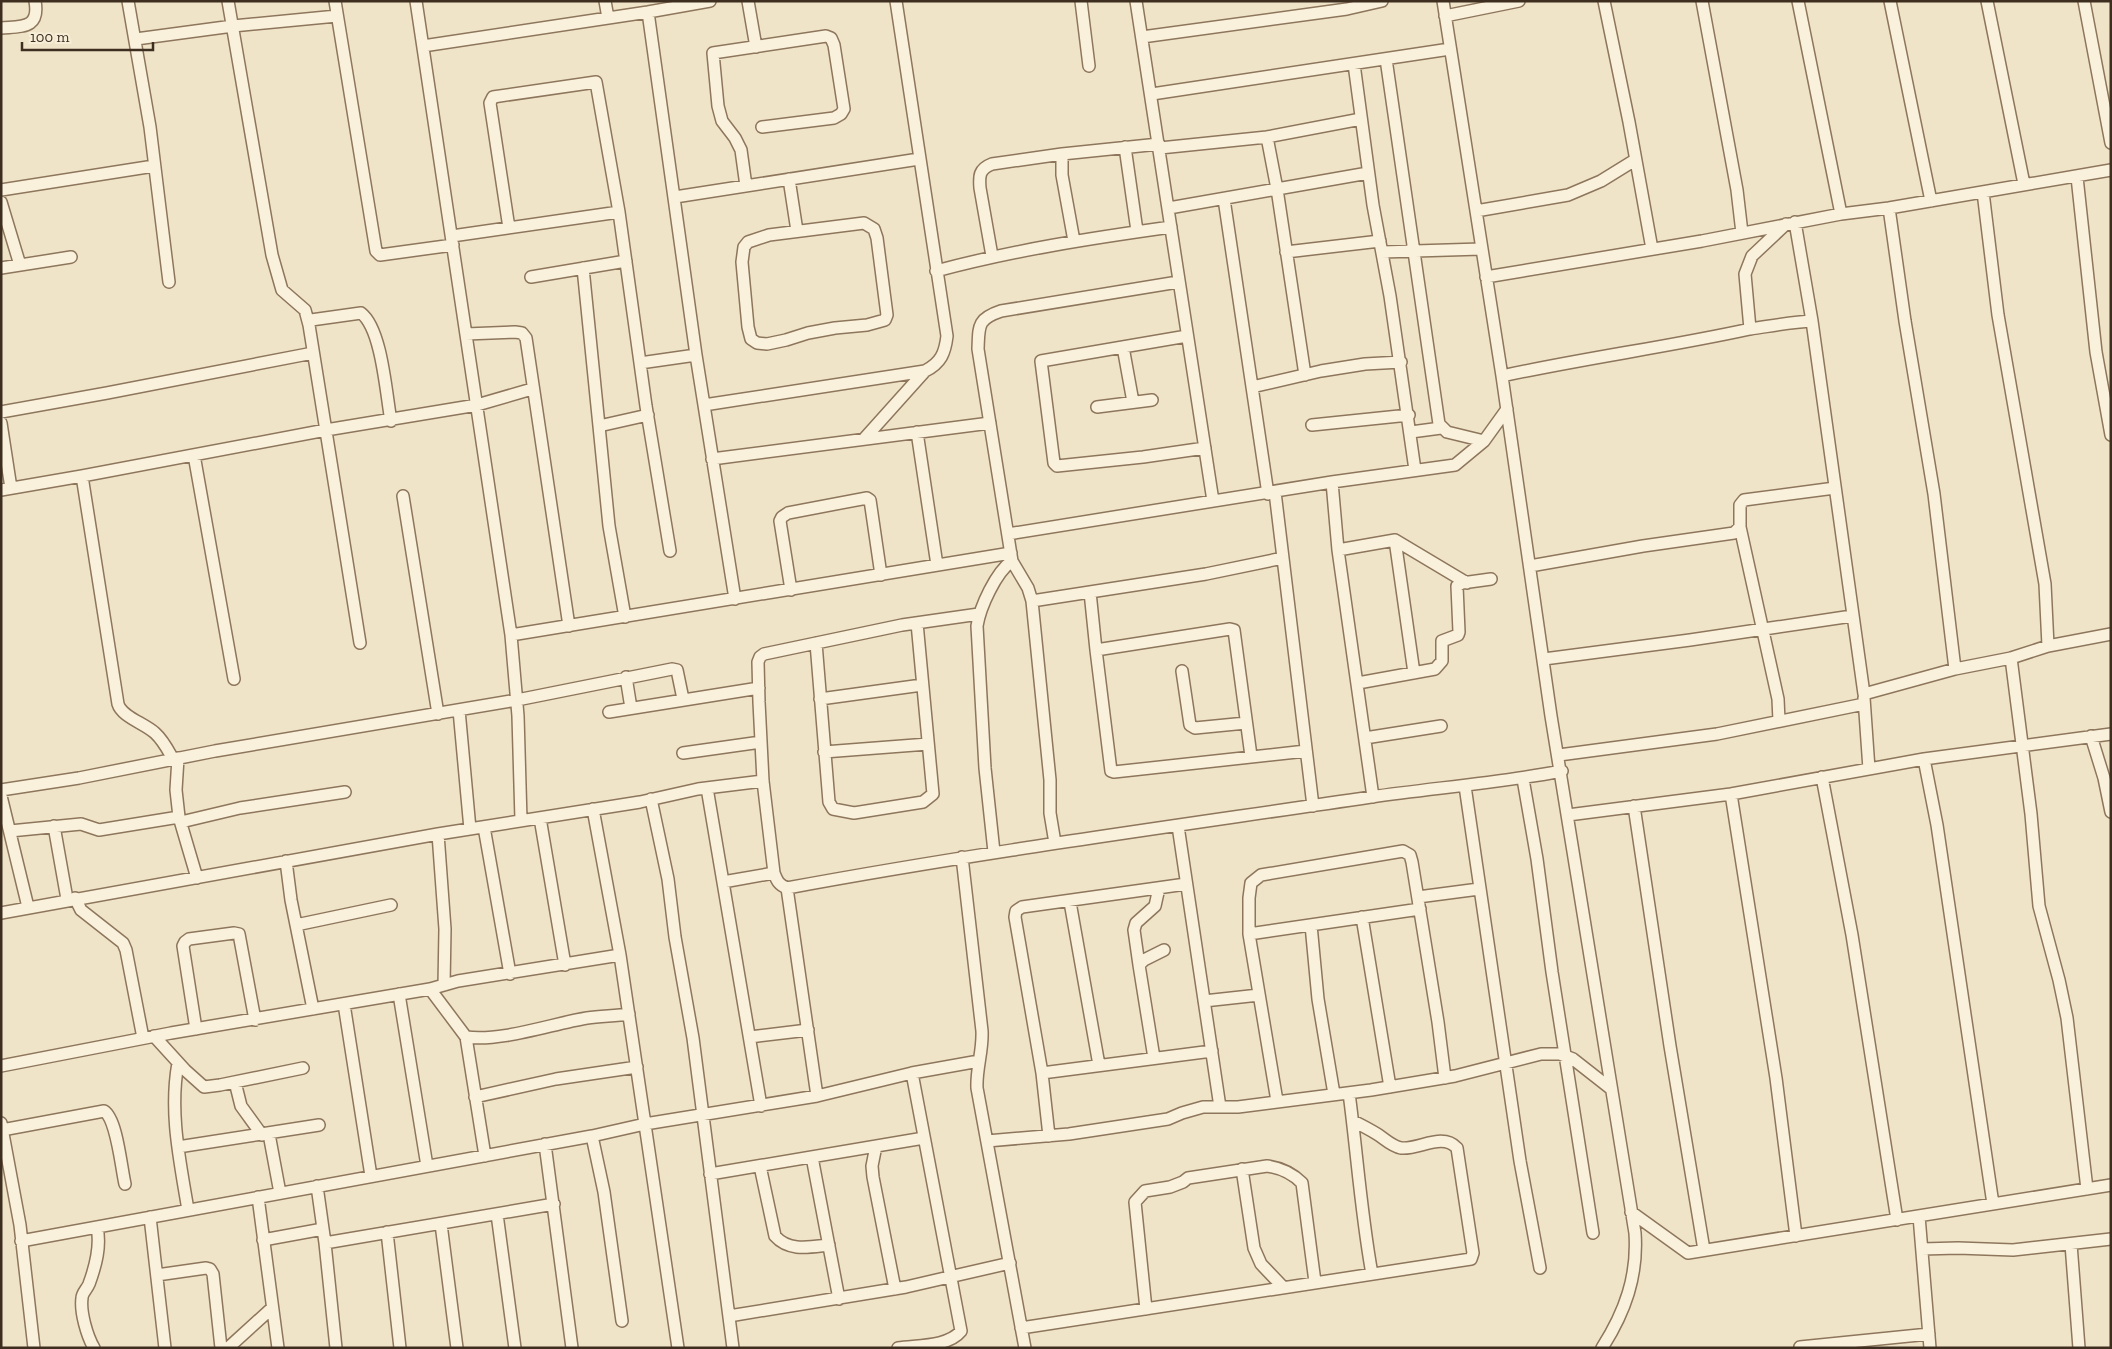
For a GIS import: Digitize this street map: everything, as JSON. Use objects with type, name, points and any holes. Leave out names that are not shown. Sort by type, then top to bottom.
[{"type":"street","points":[[1,28],[26,26],[32,22],[36,18],[35,1]]},
{"type":"street","points":[[128,1],[136,39],[169,282]]},
{"type":"street","points":[[228,1],[276,272],[282,290],[305,310],[309,326],[360,643]]},
{"type":"street","points":[[334,1],[377,254],[509,228],[619,212]]},
{"type":"street","points":[[416,1],[511,635],[517,700],[521,820]]},
{"type":"street","points":[[605,1],[608,18]]},
{"type":"street","points":[[423,46],[710,1]]},
{"type":"street","points":[[748,1],[756,47]]},
{"type":"street","points":[[864,439],[925,371],[941,359],[945,350],[947,336],[896,1]]},
{"type":"street","points":[[1081,1],[1089,66]]},
{"type":"street","points":[[1136,1],[1152,94],[1178,282],[1213,500]]},
{"type":"street","points":[[1142,37],[1347,8],[1382,1]]},
{"type":"street","points":[[1443,1],[1636,1250],[1633,1279],[1619,1320],[1602,1348]]},
{"type":"street","points":[[1445,16],[1519,1]]},
{"type":"street","points":[[1604,1],[1630,122],[1635,160],[1652,249]]},
{"type":"street","points":[[1702,1],[1737,190],[1742,233]]},
{"type":"street","points":[[1798,1],[1841,214]]},
{"type":"street","points":[[1890,1],[1931,201]]},
{"type":"street","points":[[1987,1],[2024,184]]},
{"type":"street","points":[[2084,1],[2111,142]]},
{"type":"street","points":[[648,12],[696,355],[735,600]]},
{"type":"street","points":[[136,39],[233,26],[337,16]]},
{"type":"street","points":[[746,186],[741,150],[735,138],[722,121],[720,114],[712,55],[714,52],[826,36],[831,38],[844,108],[841,114],[834,118],[762,127]]},
{"type":"street","points":[[1152,94],[1450,50]]},
{"type":"street","points":[[1386,59],[1439,424],[1447,432],[1484,441]]},
{"type":"street","points":[[1354,64],[1368,173],[1401,362],[1416,470]]},
{"type":"street","points":[[509,228],[490,102],[493,97],[594,81],[598,84],[619,212],[640,363],[670,551]]},
{"type":"street","points":[[992,256],[980,188],[981,171],[992,164],[1125,147],[1159,146],[1267,136],[1361,118]]},
{"type":"street","points":[[1267,136],[1277,189],[1305,375]]},
{"type":"street","points":[[1125,147],[1138,232]]},
{"type":"street","points":[[1062,154],[1062,174],[1074,240]]},
{"type":"street","points":[[675,196],[919,159]]},
{"type":"street","points":[[1476,211],[1568,195],[1601,181],[1635,160]]},
{"type":"street","points":[[1,190],[154,166]]},
{"type":"street","points":[[1486,277],[1841,214],[1889,208],[2111,170]]},
{"type":"street","points":[[1169,208],[1368,173]]},
{"type":"street","points":[[2076,177],[2096,352],[2111,435]]},
{"type":"street","points":[[789,179],[797,231]]},
{"type":"street","points":[[1983,192],[1998,315],[2045,584],[2048,646]]},
{"type":"street","points":[[1224,199],[1252,387],[1283,558],[1313,806]]},
{"type":"street","points":[[1,202],[20,265]]},
{"type":"street","points":[[1889,208],[1905,321],[1934,494],[1955,669]]},
{"type":"street","points":[[864,223],[874,229],[887,315],[885,320],[867,325],[808,333],[767,344],[757,343],[751,339],[748,327],[742,262],[744,247],[752,240],[768,235],[797,231],[864,223]]},
{"type":"street","points":[[1790,223],[1812,321],[1864,699],[1869,769]]},
{"type":"street","points":[[1750,329],[1745,274],[1752,256],[1790,223]]},
{"type":"street","points":[[936,271],[992,256],[1074,240],[1171,227]]},
{"type":"street","points":[[1286,252],[1381,247],[1414,252],[1482,249]]},
{"type":"street","points":[[1,268],[71,257]]},
{"type":"street","points":[[532,277],[626,261]]},
{"type":"street","points":[[582,268],[609,526],[625,617]]},
{"type":"street","points":[[1055,843],[1050,813],[1050,780],[1032,601],[1028,588],[1012,557],[978,349],[980,322],[986,316],[1000,311],[1178,282]]},
{"type":"street","points":[[309,326],[312,320],[318,318],[361,314],[368,318],[378,344],[390,421]]},
{"type":"street","points":[[1502,376],[1582,358],[1638,351],[1750,329],[1769,328],[1782,323],[1812,321]]},
{"type":"street","points":[[466,334],[516,332],[522,333],[526,338],[532,389],[569,626]]},
{"type":"street","points":[[1187,336],[1041,361],[1055,465],[1143,457],[1205,448]]},
{"type":"street","points":[[1123,346],[1132,402]]},
{"type":"street","points":[[1,412],[107,394],[314,353]]},
{"type":"street","points":[[640,363],[696,355]]},
{"type":"street","points":[[1252,387],[1321,371],[1365,364],[1401,362]]},
{"type":"street","points":[[704,405],[925,371]]},
{"type":"street","points":[[1,423],[6,489],[326,430],[390,421],[477,405],[532,389]]},
{"type":"street","points":[[1097,407],[1152,400]]},
{"type":"street","points":[[1008,534],[1213,500],[1272,493],[1332,482],[1455,465],[1484,441],[1507,409]]},
{"type":"street","points":[[1312,425],[1408,414]]},
{"type":"street","points":[[599,426],[648,415]]},
{"type":"street","points":[[712,460],[990,423]]},
{"type":"street","points":[[1411,432],[1441,428]]},
{"type":"street","points":[[917,432],[937,565]]},
{"type":"street","points":[[194,455],[234,679]]},
{"type":"street","points":[[82,476],[118,704],[124,713],[135,718],[157,734],[176,759],[176,790],[180,820],[198,878]]},
{"type":"street","points":[[1332,482],[1338,550],[1373,797]]},
{"type":"street","points":[[1779,721],[1778,699],[1740,528],[1740,505],[1744,500],[1835,488]]},
{"type":"street","points":[[403,496],[438,714]]},
{"type":"street","points":[[791,590],[780,521],[782,517],[788,513],[867,498],[870,500],[881,575]]},
{"type":"street","points":[[1530,566],[1643,546],[1734,533],[1740,528]]},
{"type":"street","points":[[1338,550],[1395,540],[1467,583]]},
{"type":"street","points":[[1395,540],[1414,673]]},
{"type":"street","points":[[511,635],[735,600],[937,565],[1012,557]]},
{"type":"street","points":[[994,852],[984,768],[977,640],[979,614],[1002,570],[1012,557]]},
{"type":"street","points":[[1032,601],[1206,574],[1283,558]]},
{"type":"street","points":[[1358,683],[1435,669],[1442,661],[1442,640],[1458,635],[1459,632],[1455,588],[1458,584],[1491,579]]},
{"type":"street","points":[[1090,592],[1111,771],[1306,751]]},
{"type":"street","points":[[979,614],[916,623],[816,642],[764,654],[760,657],[758,662],[764,781],[774,872],[777,882],[787,888],[994,852],[1373,797],[1523,779],[1562,771]]},
{"type":"street","points":[[1544,659],[1852,616]]},
{"type":"street","points":[[816,642],[829,802],[833,809],[854,813],[917,803],[929,799],[933,794],[916,623]]},
{"type":"street","points":[[1096,650],[1230,629],[1234,630],[1251,756]]},
{"type":"street","points":[[1559,755],[1707,735],[1779,721],[1864,699],[1955,669],[2011,658],[2048,646],[2111,634]]},
{"type":"street","points":[[2011,658],[2031,814],[2039,906],[2060,980],[2067,1018],[2087,1189]]},
{"type":"street","points":[[1,790],[517,700],[672,669],[677,670],[683,699]]},
{"type":"street","points":[[1182,671],[1190,724],[1195,728],[1246,723]]},
{"type":"street","points":[[626,677],[631,708]]},
{"type":"street","points":[[820,699],[922,684]]},
{"type":"street","points":[[609,712],[759,688]]},
{"type":"street","points":[[459,710],[470,829]]},
{"type":"street","points":[[1365,738],[1441,726]]},
{"type":"street","points":[[1568,815],[1731,794],[1924,760],[2111,734]]},
{"type":"street","points":[[2091,736],[2104,778],[2111,812]]},
{"type":"street","points":[[683,753],[762,742]]},
{"type":"street","points":[[824,752],[928,744]]},
{"type":"street","points":[[1924,760],[1938,834],[1993,1204]]},
{"type":"street","points":[[1822,777],[1852,935],[1897,1220]]},
{"type":"street","points":[[1523,779],[1593,1233]]},
{"type":"street","points":[[1,912],[438,834],[594,809],[707,788],[764,781]]},
{"type":"street","points":[[1465,786],[1520,1161],[1540,1268]]},
{"type":"street","points":[[707,788],[761,1106]]},
{"type":"street","points":[[10,831],[81,824],[99,830],[180,820],[240,808],[345,792]]},
{"type":"street","points":[[1731,794],[1776,1078],[1796,1236]]},
{"type":"street","points":[[1,796],[28,907]]},
{"type":"street","points":[[652,799],[668,879],[675,937],[692,1038],[732,1348]]},
{"type":"street","points":[[1634,806],[1667,1028],[1704,1250]]},
{"type":"street","points":[[594,809],[620,955],[678,1348]]},
{"type":"street","points":[[540,818],[565,965]]},
{"type":"street","points":[[54,826],[71,899],[123,943],[148,1037],[204,1087],[303,1068]]},
{"type":"street","points":[[1178,826],[1220,1106]]},
{"type":"street","points":[[484,827],[510,974]]},
{"type":"street","points":[[438,834],[445,929],[444,985]]},
{"type":"street","points":[[1277,1101],[1248,934],[1248,898],[1251,883],[1261,875],[1402,851],[1410,855],[1412,862],[1438,1022],[1445,1078]]},
{"type":"street","points":[[962,857],[982,1031],[983,1047],[979,1061],[977,1088],[1025,1348]]},
{"type":"street","points":[[286,861],[296,925],[313,1009]]},
{"type":"street","points":[[723,882],[774,872]]},
{"type":"street","points":[[1049,1136],[1042,1073],[1015,917],[1016,911],[1022,907],[1070,902],[1186,884]]},
{"type":"street","points":[[787,888],[817,1096]]},
{"type":"street","points":[[1154,1058],[1134,930],[1136,923],[1155,906],[1159,888]]},
{"type":"street","points":[[1418,896],[1479,889]]},
{"type":"street","points":[[1070,902],[1099,1065]]},
{"type":"street","points":[[296,925],[391,905]]},
{"type":"street","points":[[1248,934],[1420,909]]},
{"type":"street","points":[[1362,917],[1390,1087]]},
{"type":"street","points":[[1310,925],[1318,999],[1334,1094]]},
{"type":"street","points":[[196,1029],[184,946],[184,942],[189,939],[239,934],[255,1020]]},
{"type":"street","points":[[1139,965],[1144,960],[1164,950]]},
{"type":"street","points":[[1,1066],[148,1037],[430,989],[458,981],[620,955]]},
{"type":"street","points":[[430,989],[466,1037],[485,1156]]},
{"type":"street","points":[[399,994],[428,1166]]},
{"type":"street","points":[[1204,1001],[1259,995]]},
{"type":"street","points":[[344,1004],[371,1176]]},
{"type":"street","points":[[466,1037],[495,1036],[589,1018],[629,1014]]},
{"type":"street","points":[[750,1037],[808,1030]]},
{"type":"street","points":[[1042,1073],[1212,1051]]},
{"type":"street","points":[[986,1141],[1049,1136],[1168,1119],[1198,1108],[1238,1107],[1390,1087],[1445,1078],[1541,1054],[1560,1054],[1566,1056],[1585,1067],[1610,1088]]},
{"type":"street","points":[[22,1241],[592,1136],[645,1124],[817,1096],[912,1073],[979,1061]]},
{"type":"street","points":[[178,1063],[175,1112],[178,1147],[188,1210]]},
{"type":"street","points":[[475,1097],[556,1079],[636,1067]]},
{"type":"street","points":[[898,1348],[942,1342],[956,1337],[961,1331],[912,1073]]},
{"type":"street","points":[[235,1082],[242,1106],[265,1134],[280,1193]]},
{"type":"street","points":[[1349,1093],[1358,1181],[1372,1274]]},
{"type":"street","points":[[34,1348],[22,1241],[2,1126],[104,1111],[109,1114],[114,1128],[125,1184]]},
{"type":"street","points":[[1021,1328],[1471,1259],[1473,1253],[1457,1148],[1452,1143],[1442,1141],[1401,1148],[1392,1145],[1369,1129],[1353,1121]]},
{"type":"street","points":[[178,1147],[319,1125]]},
{"type":"street","points":[[592,1136],[604,1192],[622,1321]]},
{"type":"street","points":[[710,1174],[924,1138]]},
{"type":"street","points":[[545,1144],[572,1348]]},
{"type":"street","points":[[876,1146],[872,1166],[873,1177],[895,1289]]},
{"type":"street","points":[[812,1157],[839,1299]]},
{"type":"street","points":[[760,1166],[776,1236],[782,1244],[803,1248],[829,1245]]},
{"type":"street","points":[[1146,1310],[1135,1202],[1145,1191],[1170,1187],[1188,1178],[1242,1169],[1268,1166],[1278,1168],[1295,1176],[1302,1183],[1315,1282]]},
{"type":"street","points":[[1242,1169],[1254,1248],[1261,1264],[1283,1287]]},
{"type":"street","points":[[1631,1212],[1688,1253],[2111,1185]]},
{"type":"street","points":[[316,1186],[325,1242],[336,1348]]},
{"type":"street","points":[[258,1197],[278,1348]]},
{"type":"street","points":[[325,1242],[554,1204]]},
{"type":"street","points":[[497,1214],[515,1348]]},
{"type":"street","points":[[1920,1216],[1930,1348]]},
{"type":"street","points":[[150,1217],[165,1348]]},
{"type":"street","points":[[441,1224],[458,1348]]},
{"type":"street","points":[[94,1348],[86,1330],[82,1298],[90,1283],[98,1252],[100,1241],[97,1226]]},
{"type":"street","points":[[263,1240],[323,1229]]},
{"type":"street","points":[[387,1232],[400,1348]]},
{"type":"street","points":[[1922,1249],[2013,1250],[2111,1240]]},
{"type":"street","points":[[2071,1244],[2078,1348]]},
{"type":"street","points":[[729,1316],[895,1289],[1010,1263]]},
{"type":"street","points":[[157,1275],[210,1269],[213,1274],[221,1348]]},
{"type":"street","points":[[228,1348],[272,1308]]},
{"type":"street","points":[[1800,1347],[1929,1334]]}]
